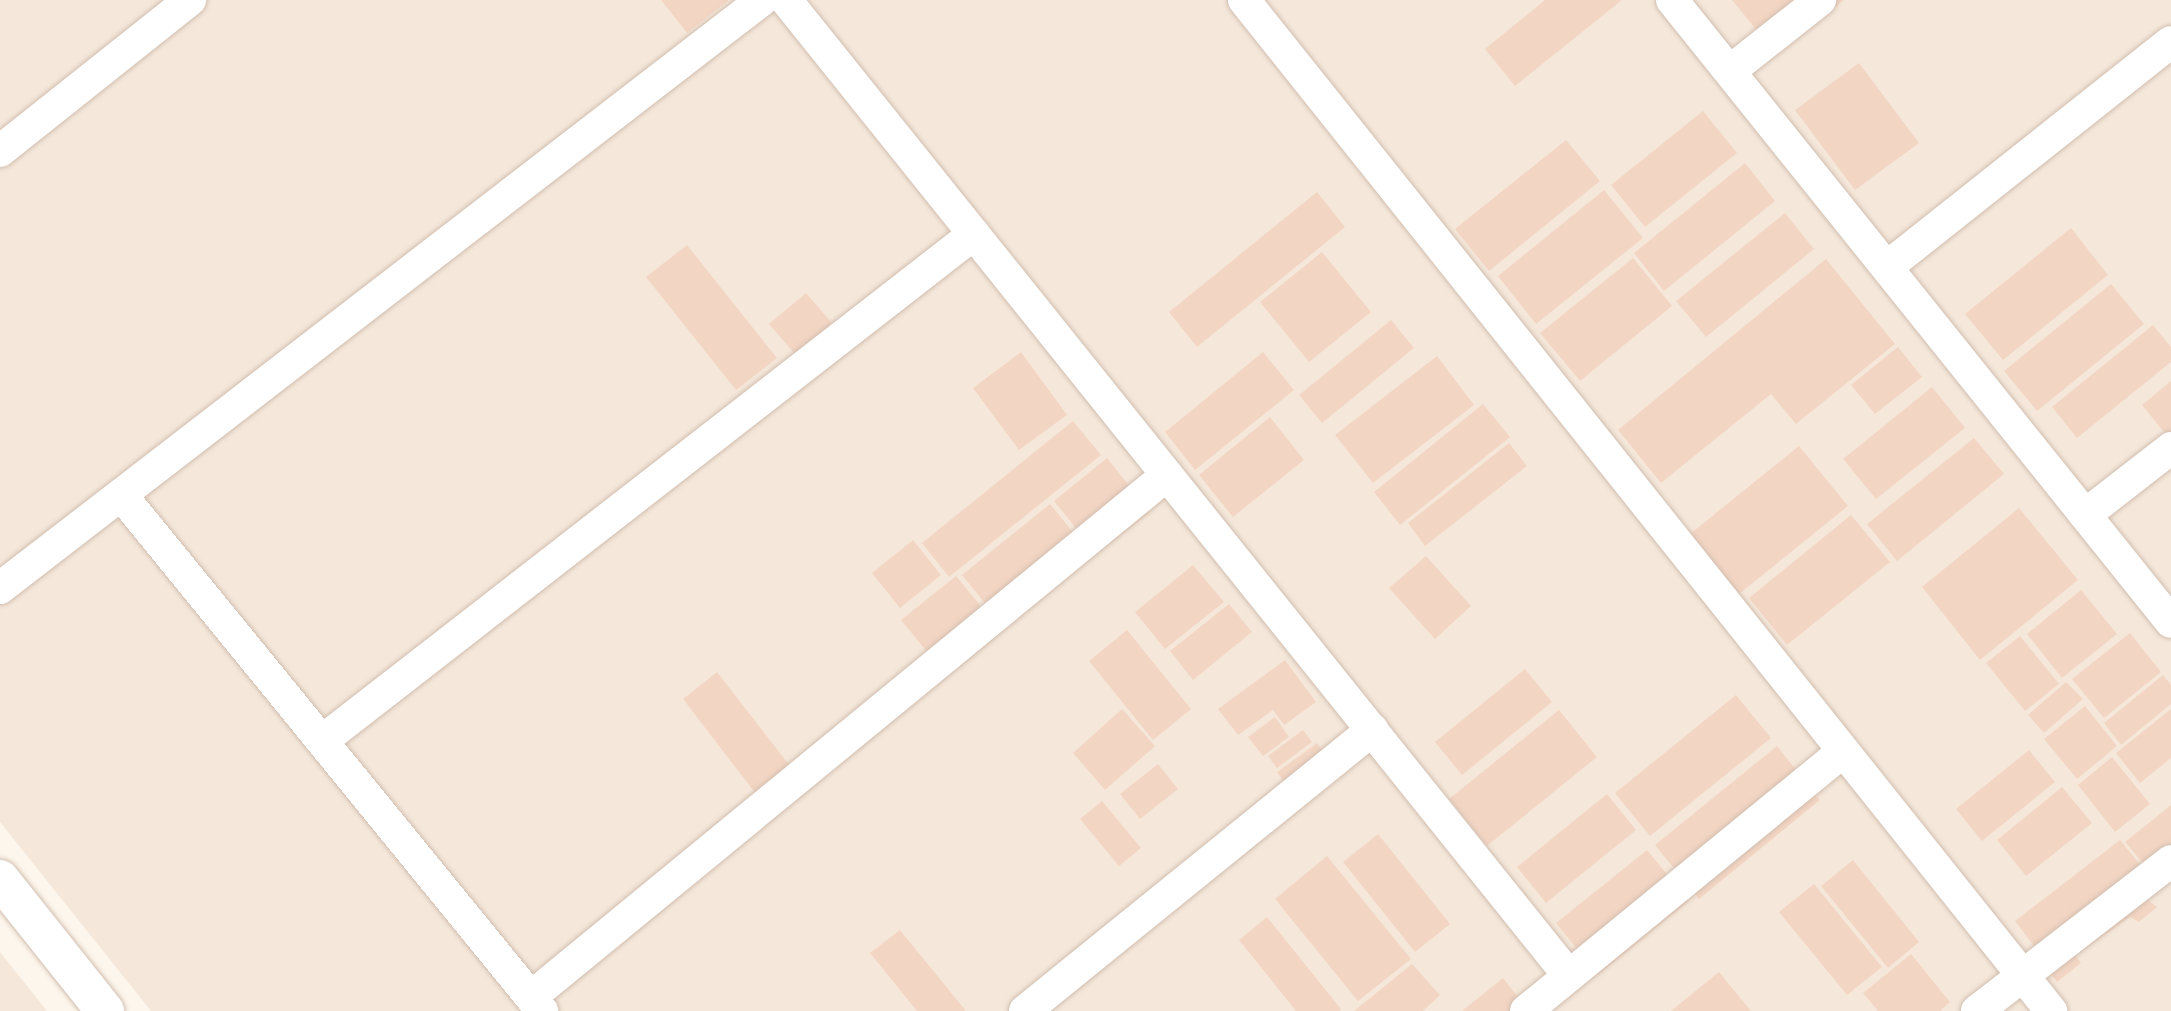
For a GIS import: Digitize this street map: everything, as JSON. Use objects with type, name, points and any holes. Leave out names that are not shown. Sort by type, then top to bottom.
[{"type":"street","points":[[0,151],[190,0]]},
{"type":"street","points":[[0,588],[762,0]]},
{"type":"street","points":[[786,0],[1569,976]]},
{"type":"street","points":[[1244,0],[2051,1011]]},
{"type":"street","points":[[1672,0],[2171,622]]},
{"type":"street","points":[[1730,71],[1820,0]]},
{"type":"street","points":[[1887,267],[2171,42]]},
{"type":"street","points":[[322,741],[974,234]]},
{"type":"street","points":[[2085,515],[2171,448]]},
{"type":"street","points":[[122,496],[537,1004],[1167,475]]},
{"type":"street","points":[[1025,1011],[1371,730]]},
{"type":"street","points":[[1525,1011],[1843,752]]},
{"type":"street","points":[[1977,1011],[2171,861]]},
{"type":"street","points":[[7,901],[105,1011]]},
{"type":"shaded area","points":[[0,0],[2171,0],[2171,1011],[151,1011],[0,822]]},
{"type":"shaded area","points":[[0,952],[47,1011],[0,1011]]},
{"type":"building","points":[[661,0],[729,0],[687,33]]},
{"type":"building","points":[[1545,0],[1622,0],[1515,86],[1485,49]]},
{"type":"building","points":[[1732,0],[1844,0],[1777,55]]},
{"type":"building","points":[[1859,63],[1919,143],[1855,190],[1795,110]]},
{"type":"building","points":[[1703,111],[1737,153],[1645,227],[1611,185]]},
{"type":"building","points":[[1566,140],[1600,181],[1489,271],[1455,229]]},
{"type":"building","points":[[1745,163],[1775,201],[1664,291],[1634,253]]},
{"type":"building","points":[[1604,190],[1643,238],[1536,324],[1498,276]]},
{"type":"building","points":[[1317,192],[1345,227],[1197,347],[1169,312]]},
{"type":"building","points":[[1785,213],[1814,249],[1706,337],[1676,301]]},
{"type":"building","points":[[2071,228],[2108,275],[2003,360],[1965,314]]},
{"type":"building","points":[[687,245],[777,358],[736,390],[646,277]]},
{"type":"building","points":[[1322,252],[1371,312],[1309,362],[1260,302]]},
{"type":"building","points":[[1633,258],[1672,306],[1580,381],[1540,333]]},
{"type":"building","points":[[1826,259],[1895,344],[1796,424],[1771,394],[1661,483],[1618,430]]},
{"type":"building","points":[[2111,284],[2144,324],[2037,411],[2004,371]]},
{"type":"building","points":[[806,293],[832,323],[795,354],[769,324]]},
{"type":"building","points":[[1391,320],[1414,348],[1322,423],[1299,395]]},
{"type":"building","points":[[2153,325],[2171,347],[2171,362],[2077,438],[2052,407]]},
{"type":"building","points":[[1898,347],[1922,377],[1875,414],[1851,385]]},
{"type":"building","points":[[1021,352],[1067,415],[1019,450],[973,388]]},
{"type":"building","points":[[1263,352],[1294,390],[1195,470],[1165,432]]},
{"type":"building","points":[[1437,356],[1474,405],[1373,483],[1335,435]]},
{"type":"building","points":[[2171,381],[2171,434],[2168,437],[2142,405]]},
{"type":"building","points":[[1932,387],[1965,428],[1876,499],[1843,459]]},
{"type":"building","points":[[1483,404],[1510,437],[1400,525],[1374,492]]},
{"type":"building","points":[[1270,417],[1304,460],[1233,517],[1199,475]]},
{"type":"building","points":[[1073,421],[1101,455],[949,577],[922,543]]},
{"type":"building","points":[[1974,438],[2004,474],[1897,561],[1867,524]]},
{"type":"building","points":[[1509,443],[1527,466],[1425,546],[1408,523]]},
{"type":"building","points":[[1799,446],[1848,506],[1739,594],[1690,534]]},
{"type":"building","points":[[1107,458],[1150,512],[1097,554],[1054,501]]},
{"type":"building","points":[[1050,504],[1093,557],[1005,628],[962,575]]},
{"type":"building","points":[[2019,508],[2078,580],[1980,660],[1922,587]]},
{"type":"building","points":[[1851,515],[1890,562],[1787,645],[1749,598]]},
{"type":"building","points":[[913,540],[941,575],[900,608],[872,573]]},
{"type":"building","points":[[1426,556],[1471,606],[1435,639],[1389,588]]},
{"type":"building","points":[[1193,565],[1224,602],[1165,649],[1135,612]]},
{"type":"building","points":[[956,576],[1002,632],[947,676],[901,620]]},
{"type":"building","points":[[2081,590],[2117,634],[2062,678],[2027,634]]},
{"type":"building","points":[[1229,604],[1252,632],[1193,680],[1170,651]]},
{"type":"building","points":[[1127,630],[1191,709],[1153,740],[1089,661]]},
{"type":"building","points":[[2130,633],[2161,672],[2104,718],[2072,679]]},
{"type":"building","points":[[2020,636],[2059,684],[2025,711],[1986,663]]},
{"type":"building","points":[[1285,660],[1316,702],[1284,725],[1273,710],[1238,735],[1218,709]]},
{"type":"building","points":[[1525,669],[1552,702],[1462,775],[1435,742]]},
{"type":"building","points":[[717,672],[797,775],[762,802],[683,699]]},
{"type":"building","points":[[2163,675],[2171,685],[2171,704],[2121,745],[2104,723]]},
{"type":"building","points":[[2066,682],[2083,699],[2044,733],[2028,715]]},
{"type":"building","points":[[1736,695],[1771,738],[1650,836],[1615,793]]},
{"type":"building","points":[[2085,706],[2117,746],[2077,779],[2044,739]]},
{"type":"building","points":[[1122,709],[1155,746],[1105,790],[1073,753]]},
{"type":"building","points":[[2171,709],[2171,758],[2140,783],[2116,753]]},
{"type":"building","points":[[1559,710],[1597,757],[1487,846],[1449,799]]},
{"type":"building","points":[[1275,717],[1289,737],[1263,756],[1248,737]]},
{"type":"building","points":[[1303,730],[1312,742],[1277,768],[1268,756]]},
{"type":"building","points":[[1317,743],[1324,752],[1284,782],[1277,772]]},
{"type":"building","points":[[1777,746],[1820,800],[1699,899],[1655,845]]},
{"type":"building","points":[[2029,750],[2055,782],[1982,841],[1956,809]]},
{"type":"building","points":[[2112,757],[2150,804],[2115,832],[2078,785]]},
{"type":"building","points":[[1158,764],[1178,789],[1140,819],[1120,794]]},
{"type":"building","points":[[2062,787],[2092,823],[2026,876],[1997,840]]},
{"type":"building","points":[[1607,794],[1636,830],[1546,903],[1517,867]]},
{"type":"building","points":[[1102,801],[1141,848],[1119,866],[1080,819]]},
{"type":"building","points":[[2171,805],[2171,853],[2149,870],[2125,842]]},
{"type":"building","points":[[1378,834],[1450,924],[1415,952],[1343,862]]},
{"type":"building","points":[[2120,840],[2146,872],[2040,954],[2015,921]]},
{"type":"building","points":[[1647,850],[1689,901],[1598,975],[1556,923]]},
{"type":"building","points":[[1327,856],[1411,959],[1358,1001],[1275,899]]},
{"type":"building","points":[[2171,857],[2171,882],[2148,900],[2157,907],[2139,922],[2130,917],[2082,951],[2068,938]]},
{"type":"building","points":[[1853,860],[1919,942],[1888,968],[1821,886]]},
{"type":"building","points":[[1814,884],[1882,967],[1847,995],[1779,912]]},
{"type":"building","points":[[1267,917],[1341,1009],[1339,1011],[1296,1011],[1239,940]]},
{"type":"building","points":[[900,930],[966,1011],[917,1011],[870,953]]},
{"type":"building","points":[[2062,939],[2081,963],[2057,982],[2038,958]]},
{"type":"building","points":[[1911,954],[1950,1002],[1940,1011],[1878,1011],[1863,993]]},
{"type":"building","points":[[1412,964],[1440,995],[1423,1011],[1354,1011]]},
{"type":"building","points":[[1719,972],[1751,1011],[1671,1011]]},
{"type":"building","points":[[1503,978],[1529,1011],[1462,1011]]}]
